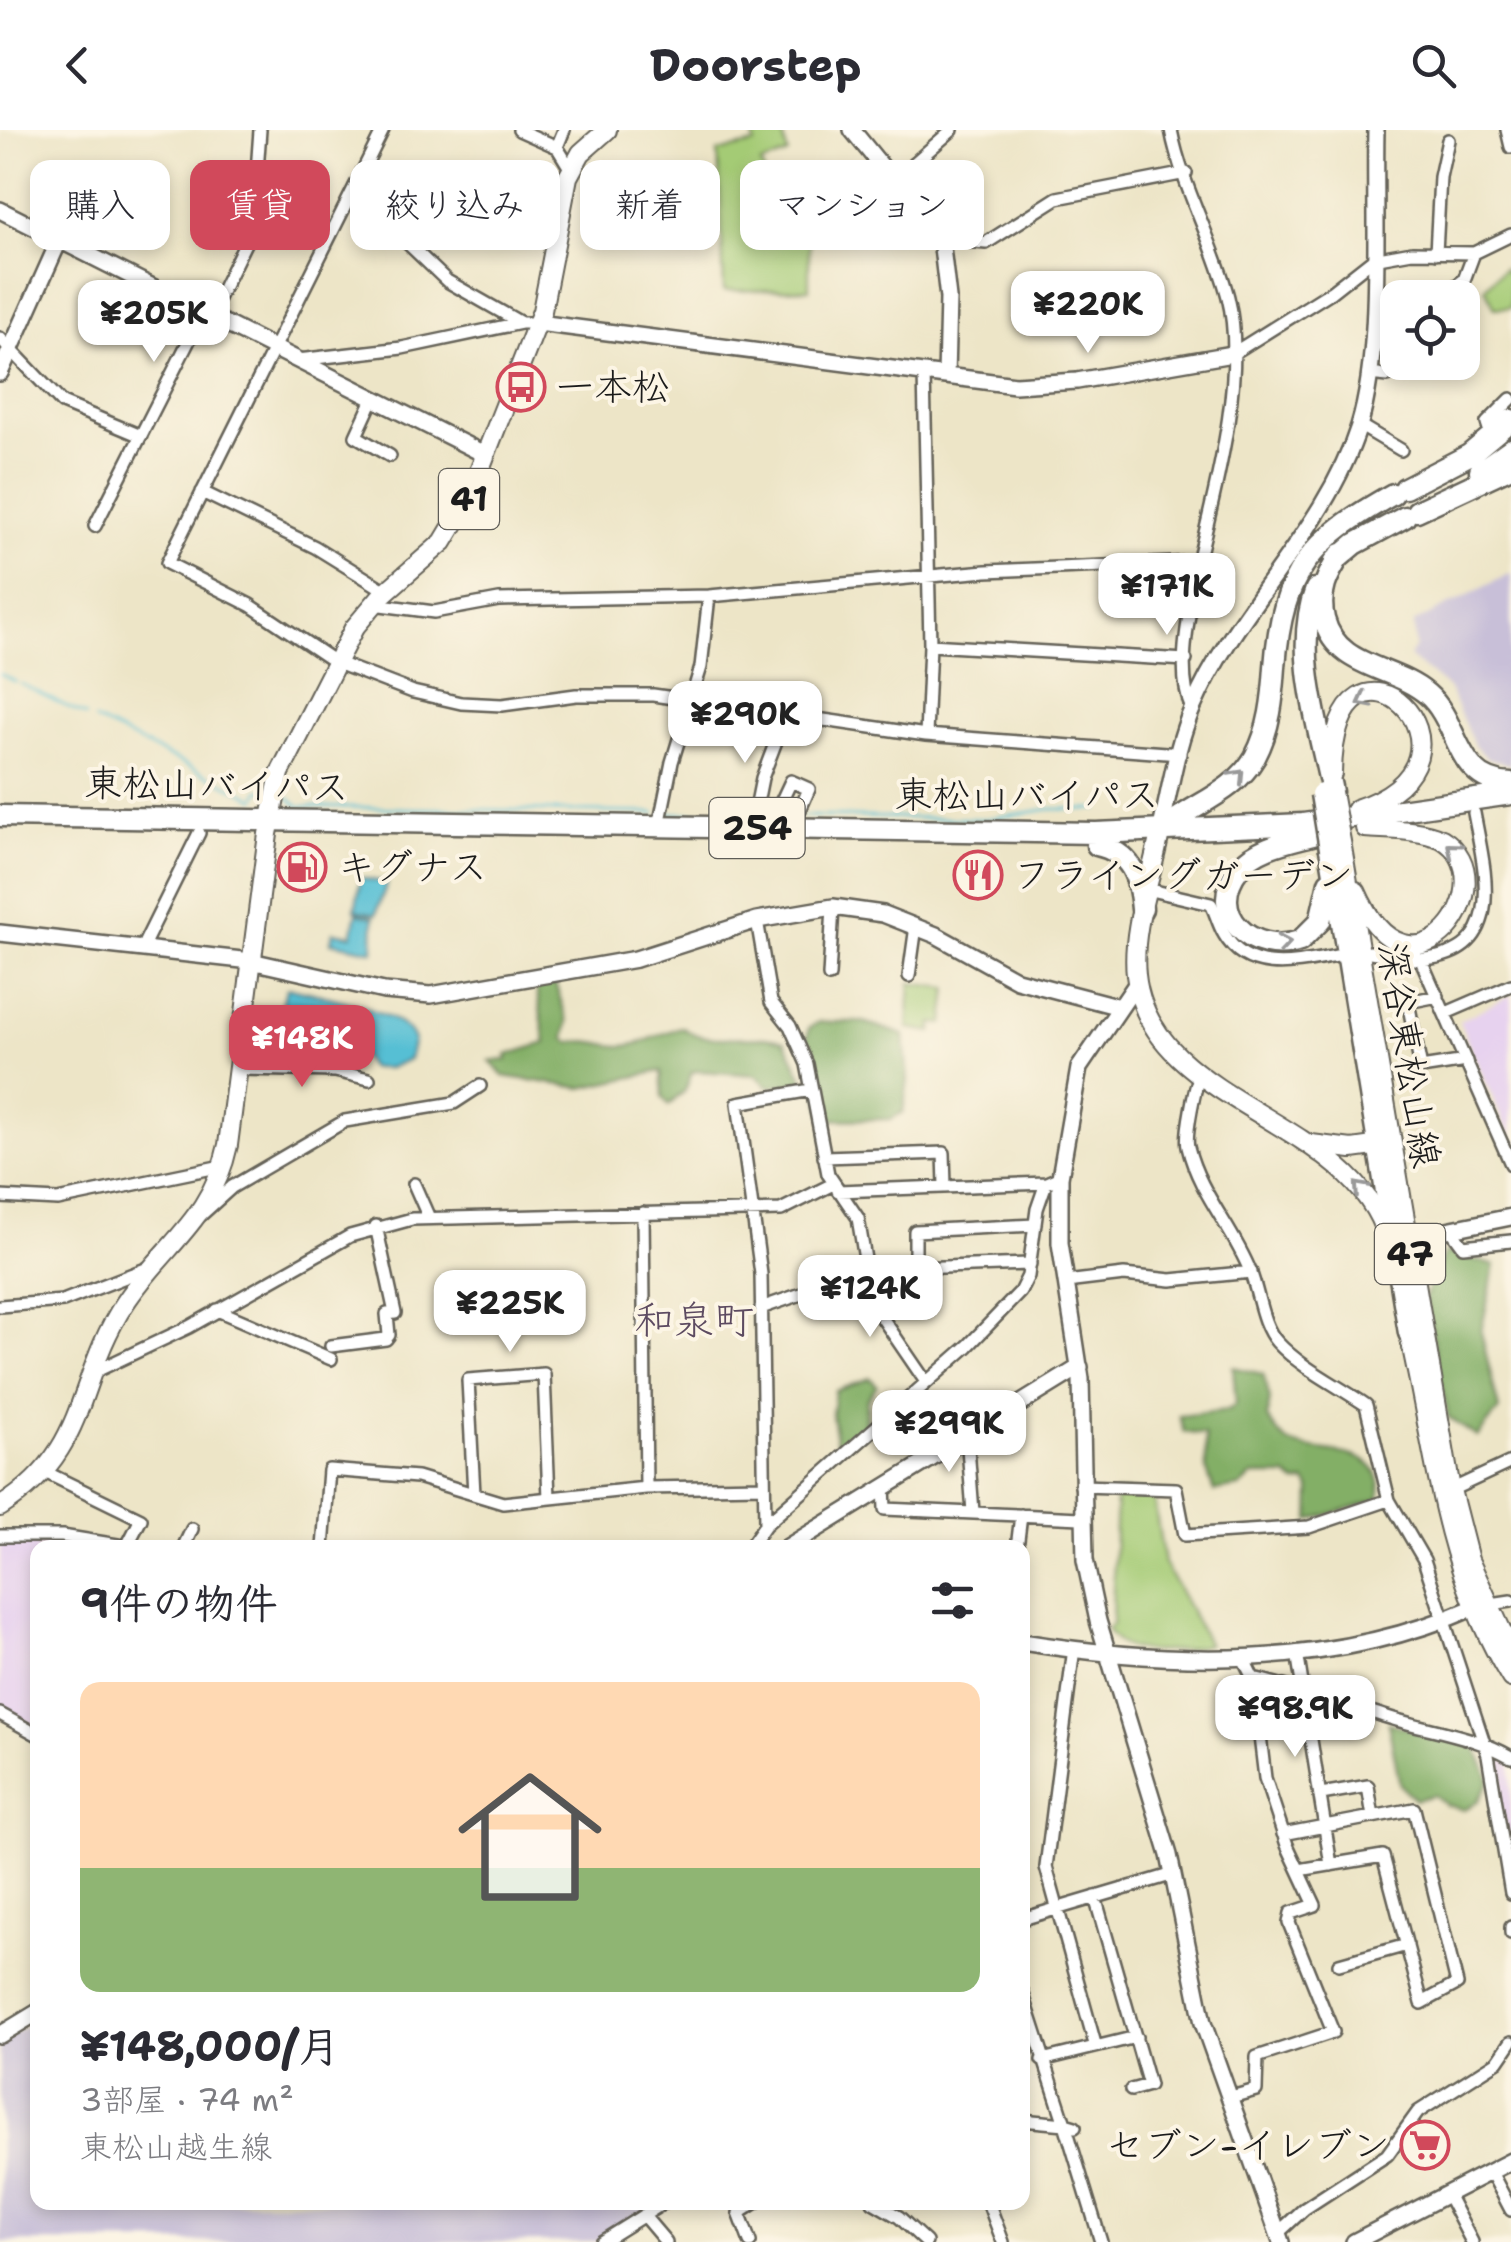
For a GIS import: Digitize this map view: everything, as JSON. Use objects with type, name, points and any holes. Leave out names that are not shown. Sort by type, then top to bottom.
[{"type":"highway","points":[[1444,470],[1511,420]]},
{"type":"highway","points":[[1159,838],[1188,809],[1229,788],[1255,756],[1269,718],[1280,624],[1290,584],[1312,550],[1346,522],[1399,491],[1511,437]]},
{"type":"highway","points":[[1454,494],[1511,449]]},
{"type":"highway","points":[[1323,838],[1260,852],[1240,868],[1228,892],[1232,919],[1249,939],[1273,946],[1300,941],[1311,933],[1325,908],[1326,793],[1308,618],[1318,584],[1342,554],[1411,514],[1511,467]]},
{"type":"highway","points":[[1326,793],[1302,688],[1297,622],[1314,562],[1346,522]]},
{"type":"highway","points":[[1342,554],[1322,590],[1324,616],[1335,643],[1360,662],[1428,694],[1472,769],[1494,783],[1511,784]]},
{"type":"highway","name":"東松山バイパス","points":[[0,829],[199,833],[269,827],[659,826],[1323,838],[1511,794]]},
{"type":"highway","name":"東松山バイパス","points":[[1323,838],[1365,828],[1511,807]]},
{"type":"highway","name":"東松山バイパス","points":[[0,816],[269,827],[1097,845],[1159,838]]},
{"type":"highway","points":[[1323,838],[1381,1145],[1409,1333]]},
{"type":"highway","points":[[1097,845],[1120,854],[1131,865],[1144,899]]},
{"type":"main road","name":"41","points":[[0,1506],[45,1472],[64,1446],[124,1304],[200,1215],[222,1166],[280,773],[335,662],[380,597],[443,542],[470,496],[530,323],[571,170],[581,153],[606,130]]},
{"type":"main road","points":[[1326,793],[1334,741],[1344,714],[1354,703],[1366,696],[1397,694],[1422,707],[1437,744],[1430,770],[1420,781],[1323,838],[1363,908],[1382,932],[1422,946],[1450,936],[1462,926],[1475,899],[1475,883],[1463,854],[1438,837],[1365,828]]},
{"type":"main road","name":"深谷東松山線","points":[[1159,838],[1144,899],[1137,983],[1142,1008],[1150,1024],[1176,1054],[1344,1172],[1372,1203],[1388,1244],[1409,1333],[1438,1495],[1511,1678]]},
{"type":"main road","name":"深谷東松山線","points":[[1323,838],[1407,1238],[1451,1490],[1481,1606],[1511,1652]]},
{"type":"main road","name":"深谷東松山線","points":[[1300,1142],[1328,1148],[1381,1145]]},
{"type":"street","points":[[95,526],[253,227],[260,130]]},
{"type":"street","points":[[369,160],[384,130]]},
{"type":"street","points":[[519,130],[557,147],[571,170]]},
{"type":"street","points":[[557,147],[564,130]]},
{"type":"street","points":[[852,130],[877,160]]},
{"type":"street","points":[[917,160],[952,130]]},
{"type":"street","points":[[1171,130],[1228,296],[1232,354],[1223,457],[1198,562],[1186,660],[1186,693],[1192,708]]},
{"type":"street","points":[[1159,838],[1192,708],[1229,642],[1331,488],[1359,425],[1368,374],[1376,130]]},
{"type":"street","points":[[1507,130],[1511,147]]},
{"type":"street","points":[[1436,253],[1440,177],[1448,140]]},
{"type":"street","points":[[984,243],[1057,198],[1186,173]]},
{"type":"street","points":[[350,200],[167,563],[250,605],[335,662],[413,692],[461,703],[502,705],[618,694],[693,700],[926,735],[1180,754]]},
{"type":"street","points":[[0,210],[30,226]]},
{"type":"street","points":[[298,360],[402,348],[530,323],[946,376],[1048,384],[1232,354],[1317,302],[1373,259],[1474,253],[1511,235]]},
{"type":"street","points":[[0,373],[6,343],[55,250]]},
{"type":"street","points":[[76,250],[486,455]]},
{"type":"street","points":[[415,250],[447,281],[530,323]]},
{"type":"street","points":[[942,250],[948,298],[946,376]]},
{"type":"street","points":[[1464,280],[1474,253]]},
{"type":"street","points":[[6,343],[62,403],[141,436]]},
{"type":"street","points":[[924,373],[930,644],[926,735]]},
{"type":"street","points":[[1368,374],[1380,375]]},
{"type":"street","points":[[372,398],[356,436],[390,456]]},
{"type":"street","points":[[1489,429],[1487,423],[1511,400]]},
{"type":"street","points":[[1359,425],[1402,450]]},
{"type":"street","points":[[202,492],[315,547],[380,597],[434,612],[499,600],[709,596],[928,577],[1198,562]]},
{"type":"street","points":[[659,826],[672,762],[693,700],[709,596]]},
{"type":"street","points":[[930,644],[1186,660]]},
{"type":"street","points":[[760,828],[762,778],[786,715]]},
{"type":"street","points":[[760,828],[791,781],[809,789],[792,828]]},
{"type":"street","points":[[1370,952],[1421,960],[1458,948],[1484,916],[1488,888],[1474,813]]},
{"type":"street","points":[[142,950],[199,833]]},
{"type":"street","points":[[1144,899],[1210,904],[1228,940],[1259,962],[1277,965],[1342,955]]},
{"type":"street","points":[[0,933],[251,961],[384,990],[446,994],[636,958],[757,920],[833,907],[883,914],[916,926],[1018,980],[1120,1007]]},
{"type":"street","points":[[829,976],[833,907]]},
{"type":"street","points":[[757,920],[770,1002],[794,1033],[812,1090],[824,1157],[836,1187],[861,1225],[867,1271],[888,1330],[926,1382]]},
{"type":"street","points":[[909,976],[916,926]]},
{"type":"street","points":[[1421,960],[1511,1164]]},
{"type":"street","points":[[755,1540],[766,1525],[987,1329],[1020,1292],[1030,1264],[1035,1225],[1053,1180],[1079,1068],[1137,983]]},
{"type":"street","points":[[1446,1014],[1511,985]]},
{"type":"street","points":[[1438,996],[1408,1002],[1420,1068],[1466,1060]]},
{"type":"street","points":[[239,1069],[335,1071],[369,1079]]},
{"type":"street","points":[[1201,1073],[1194,1084],[1187,1145],[1202,1184],[1236,1237],[1266,1321],[1279,1344],[1366,1405],[1389,1500],[1424,1560],[1493,1778],[1511,1893]]},
{"type":"street","points":[[200,1215],[232,1188],[345,1121],[454,1103],[480,1086]]},
{"type":"street","points":[[766,1525],[762,1486],[761,1274],[738,1103],[812,1090]]},
{"type":"street","points":[[824,1157],[944,1153],[946,1186]]},
{"type":"street","points":[[0,1197],[58,1200],[222,1166]]},
{"type":"street","points":[[96,1370],[376,1226],[429,1218],[785,1209],[836,1187],[1053,1180]]},
{"type":"street","points":[[1053,1180],[1080,1367],[1081,1518],[1091,1596],[1174,1874],[1192,1982],[1279,2237],[1304,2209],[1387,2155],[1418,2112],[1498,2060],[1511,2042]]},
{"type":"street","points":[[414,1184],[429,1218]]},
{"type":"street","points":[[644,1213],[646,1488]]},
{"type":"street","points":[[1407,1238],[1511,1217]]},
{"type":"street","points":[[1030,1264],[915,1268],[915,1231],[1035,1225]]},
{"type":"street","points":[[217,1310],[331,1352],[386,1340],[387,1314],[396,1313],[376,1226]]},
{"type":"street","points":[[1452,1231],[1464,1246],[1511,1242]]},
{"type":"street","points":[[0,1306],[62,1302],[155,1266]]},
{"type":"street","points":[[760,1308],[867,1271]]},
{"type":"street","points":[[1066,1282],[1124,1275],[1162,1280],[1250,1272]]},
{"type":"street","points":[[799,1540],[1080,1367]]},
{"type":"street","points":[[474,1494],[468,1380],[544,1374],[549,1498]]},
{"type":"street","points":[[967,1435],[973,1512]]},
{"type":"street","points":[[1451,1490],[1509,1467]]},
{"type":"street","points":[[324,1540],[329,1470],[417,1477],[502,1503],[646,1488],[762,1486]]},
{"type":"street","points":[[45,1472],[141,1519],[134,1540]]},
{"type":"street","points":[[884,1486],[885,1509],[1081,1518]]},
{"type":"street","points":[[1080,1486],[1176,1489],[1185,1535],[1309,1528],[1389,1500]]},
{"type":"street","points":[[1018,1540],[1021,1515]]},
{"type":"street","points":[[187,1540],[192,1529]]},
{"type":"street","points":[[0,1536],[87,1540]]},
{"type":"street","points":[[1030,1643],[1174,1659],[1297,1652],[1382,1642],[1481,1606],[1511,1601]]},
{"type":"street","points":[[1074,1648],[1046,1844],[1047,1876],[1096,2044]]},
{"type":"street","points":[[1297,1652],[1331,1865]]},
{"type":"street","points":[[1231,2097],[1256,2090],[1257,2056],[1333,2032],[1288,1923],[1291,1913],[1315,1905],[1283,1834],[1265,1778],[1253,1678],[1242,1656]]},
{"type":"street","points":[[1253,1678],[1388,1718],[1480,1739],[1511,1757]]},
{"type":"street","points":[[0,1714],[30,1731]]},
{"type":"street","points":[[1321,1794],[1368,1786],[1373,1816]]},
{"type":"street","points":[[1283,1834],[1414,1809],[1456,1984],[1422,2003],[1384,1856],[1298,1870]]},
{"type":"street","points":[[1030,1916],[1174,1874]]},
{"type":"street","points":[[1095,1898],[1148,2085],[1130,2090]]},
{"type":"street","points":[[1339,1964],[1406,1945]]},
{"type":"street","points":[[0,2035],[30,2017]]},
{"type":"street","points":[[1030,2019],[1042,2060],[1070,2125],[1101,2242]]},
{"type":"street","points":[[1042,2060],[1096,2044],[1136,2038]]},
{"type":"street","points":[[1030,2121],[1070,2125]]},
{"type":"street","points":[[1354,2242],[1511,2161]]},
{"type":"street","points":[[1490,2172],[1511,2210]]},
{"type":"street","points":[[1448,2196],[1472,2242]]},
{"type":"street","points":[[601,2242],[653,2210]]},
{"type":"street","points":[[744,2210],[739,2213],[750,2242]]},
{"type":"street","points":[[887,2210],[926,2242]]},
{"type":"street","points":[[991,2210],[1003,2242]]},
{"type":"street","points":[[644,2216],[666,2242]]},
{"type":"shaded area","points":[[1511,573],[1511,765],[1488,758],[1475,747],[1449,689],[1409,657],[1415,647],[1414,623]]},
{"type":"shaded area","points":[[1511,995],[1511,1139],[1459,1021]]},
{"type":"shaded area","points":[[0,1537],[37,1540],[30,1540],[30,1724],[0,1707]]},
{"type":"shaded area","points":[[1488,1748],[1511,1760],[1511,1859]]},
{"type":"shaded area","points":[[30,2023],[30,2210],[648,2210],[595,2242],[0,2242],[0,2042]]},
{"type":"green space","points":[[752,130],[781,130],[788,154],[772,160],[740,160],[740,250],[809,250],[809,289],[724,291],[718,152],[755,144]]},
{"type":"green space","points":[[1504,268],[1511,275],[1511,307],[1495,308],[1485,288]]},
{"type":"green space","points":[[555,983],[568,1022],[565,1038],[571,1043],[628,1046],[683,1028],[706,1037],[773,1038],[785,1041],[805,1082],[769,1087],[756,1075],[692,1072],[685,1091],[669,1105],[663,1098],[661,1071],[582,1088],[503,1076],[490,1061],[508,1060],[507,1055],[546,1043],[536,986]]},
{"type":"green space","points":[[911,983],[948,988],[944,1024],[933,1023],[932,1032],[908,1028]]},
{"type":"green space","points":[[819,1022],[864,1022],[904,1035],[908,1080],[903,1112],[891,1119],[824,1120],[807,1038],[809,1028]]},
{"type":"green space","points":[[1445,1252],[1495,1265],[1481,1332],[1499,1410],[1477,1437],[1448,1417],[1425,1297]]},
{"type":"green space","points":[[1233,1367],[1263,1374],[1270,1399],[1267,1418],[1285,1440],[1361,1459],[1372,1467],[1379,1480],[1380,1499],[1310,1520],[1311,1490],[1306,1482],[1296,1483],[1287,1476],[1252,1476],[1240,1487],[1214,1491],[1206,1468],[1205,1435],[1184,1432],[1179,1416],[1228,1410],[1236,1404]]},
{"type":"green space","points":[[870,1378],[877,1385],[867,1400],[865,1433],[848,1444],[836,1441],[832,1414],[835,1391]]},
{"type":"green space","points":[[1116,1492],[1153,1494],[1164,1563],[1208,1644],[1152,1651],[1123,1645],[1113,1638],[1107,1628],[1112,1625]]},
{"type":"green space","points":[[1388,1723],[1475,1745],[1490,1780],[1477,1802],[1464,1810],[1446,1805],[1433,1795],[1415,1800],[1400,1785]]},
{"type":"water","points":[[361,878],[387,883],[376,914],[355,910]]},
{"type":"water","points":[[357,913],[374,917],[373,951],[331,942],[333,932],[352,935]]},
{"type":"water","points":[[286,989],[360,1006],[395,1021],[414,1040],[409,1059],[389,1068],[370,1068],[357,1049],[349,1049],[350,1064],[270,1055]]},
{"type":"waterway","points":[[0,674],[16,682]]},
{"type":"waterway","points":[[21,684],[86,716]]},
{"type":"waterway","points":[[95,720],[256,799],[260,790],[270,791]]},
{"type":"waterway","points":[[283,793],[299,806],[655,813]]},
{"type":"waterway","points":[[803,816],[986,819],[1050,809],[1099,809]]},
{"type":"waterway","points":[[668,813],[750,815]]},
{"type":"waterway","points":[[778,815],[795,816]]},
{"type":"place","name":"一本松","points":[[521,387]]},
{"type":"place","name":"キグナス","points":[[302,867]]},
{"type":"place","name":"フライングガーデン","points":[[978,875]]},
{"type":"place","name":"セブン-イレブン","points":[[1425,2145]]},
{"type":"district","name":"和泉町","points":[[694,1320]]}]
